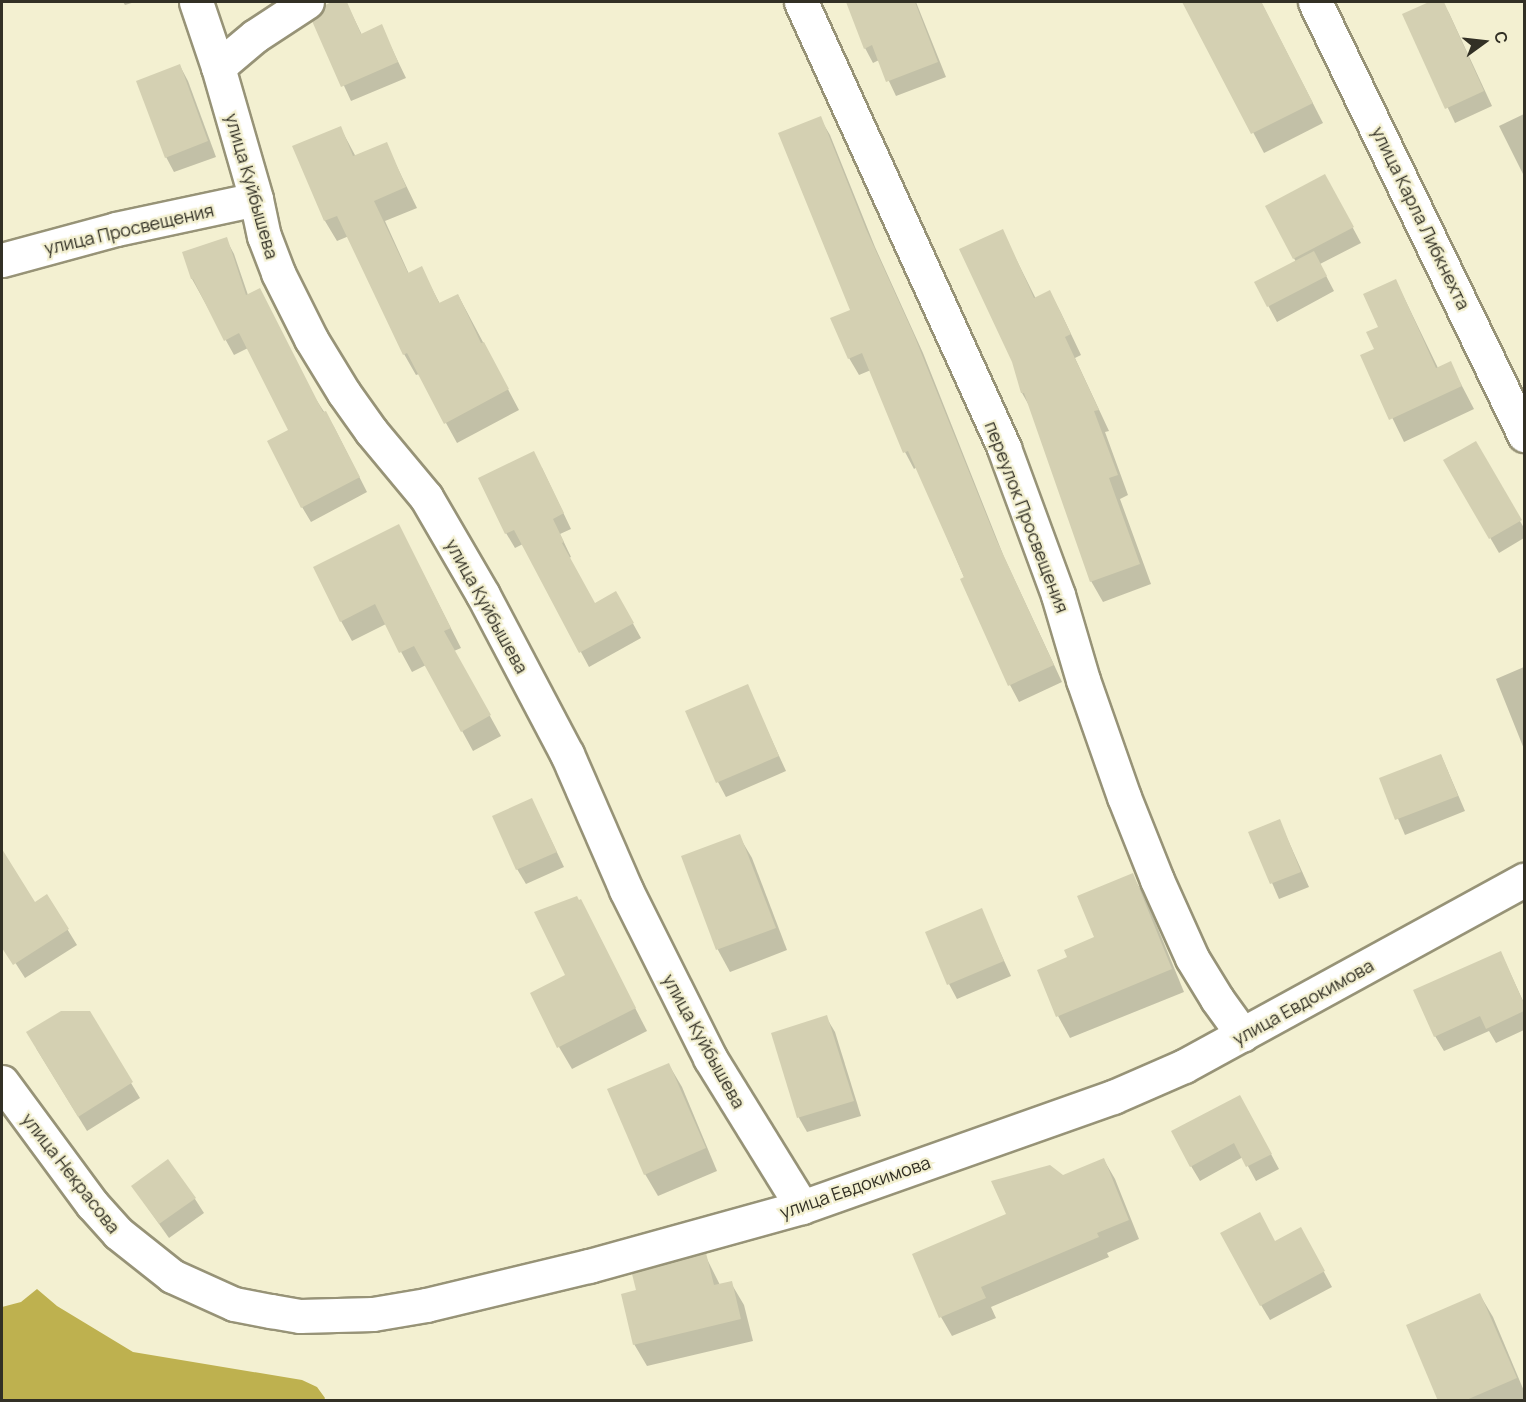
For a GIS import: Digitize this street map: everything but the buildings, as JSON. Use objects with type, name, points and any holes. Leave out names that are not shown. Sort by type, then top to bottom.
[{"type":"street","name":"улица Куйбышева","points":[[196,2],[218,67],[256,199],[264,236],[278,273],[311,339],[358,412],[426,497],[450,537],[567,754],[626,890],[710,1058],[802,1207]]},
{"type":"street","points":[[218,67],[262,30],[307,2]]},
{"type":"street","name":"переулок Просвещения","points":[[801,2],[1004,448],[1058,595],[1083,680],[1124,797],[1157,880],[1192,958],[1243,1035]]},
{"type":"street","name":"улица Карла Либкнехта","points":[[1315,2],[1524,435]]},
{"type":"street","name":"улица Просвещения","points":[[2,261],[116,229],[256,199]]},
{"type":"street","name":"улица Евдокимова","points":[[147,1258],[190,1286],[234,1304],[300,1316],[343,1316],[426,1305],[589,1266],[802,1207],[1113,1097],[1185,1066],[1524,880]]},
{"type":"street","name":"улица Некрасова","points":[[2,1082],[92,1204],[118,1233],[147,1258]]},
{"type":"shaded area","points":[[37,1289],[57,1306],[133,1352],[302,1380],[317,1387],[325,1398],[324,1400],[2,1400],[2,1307],[21,1302]]}]
